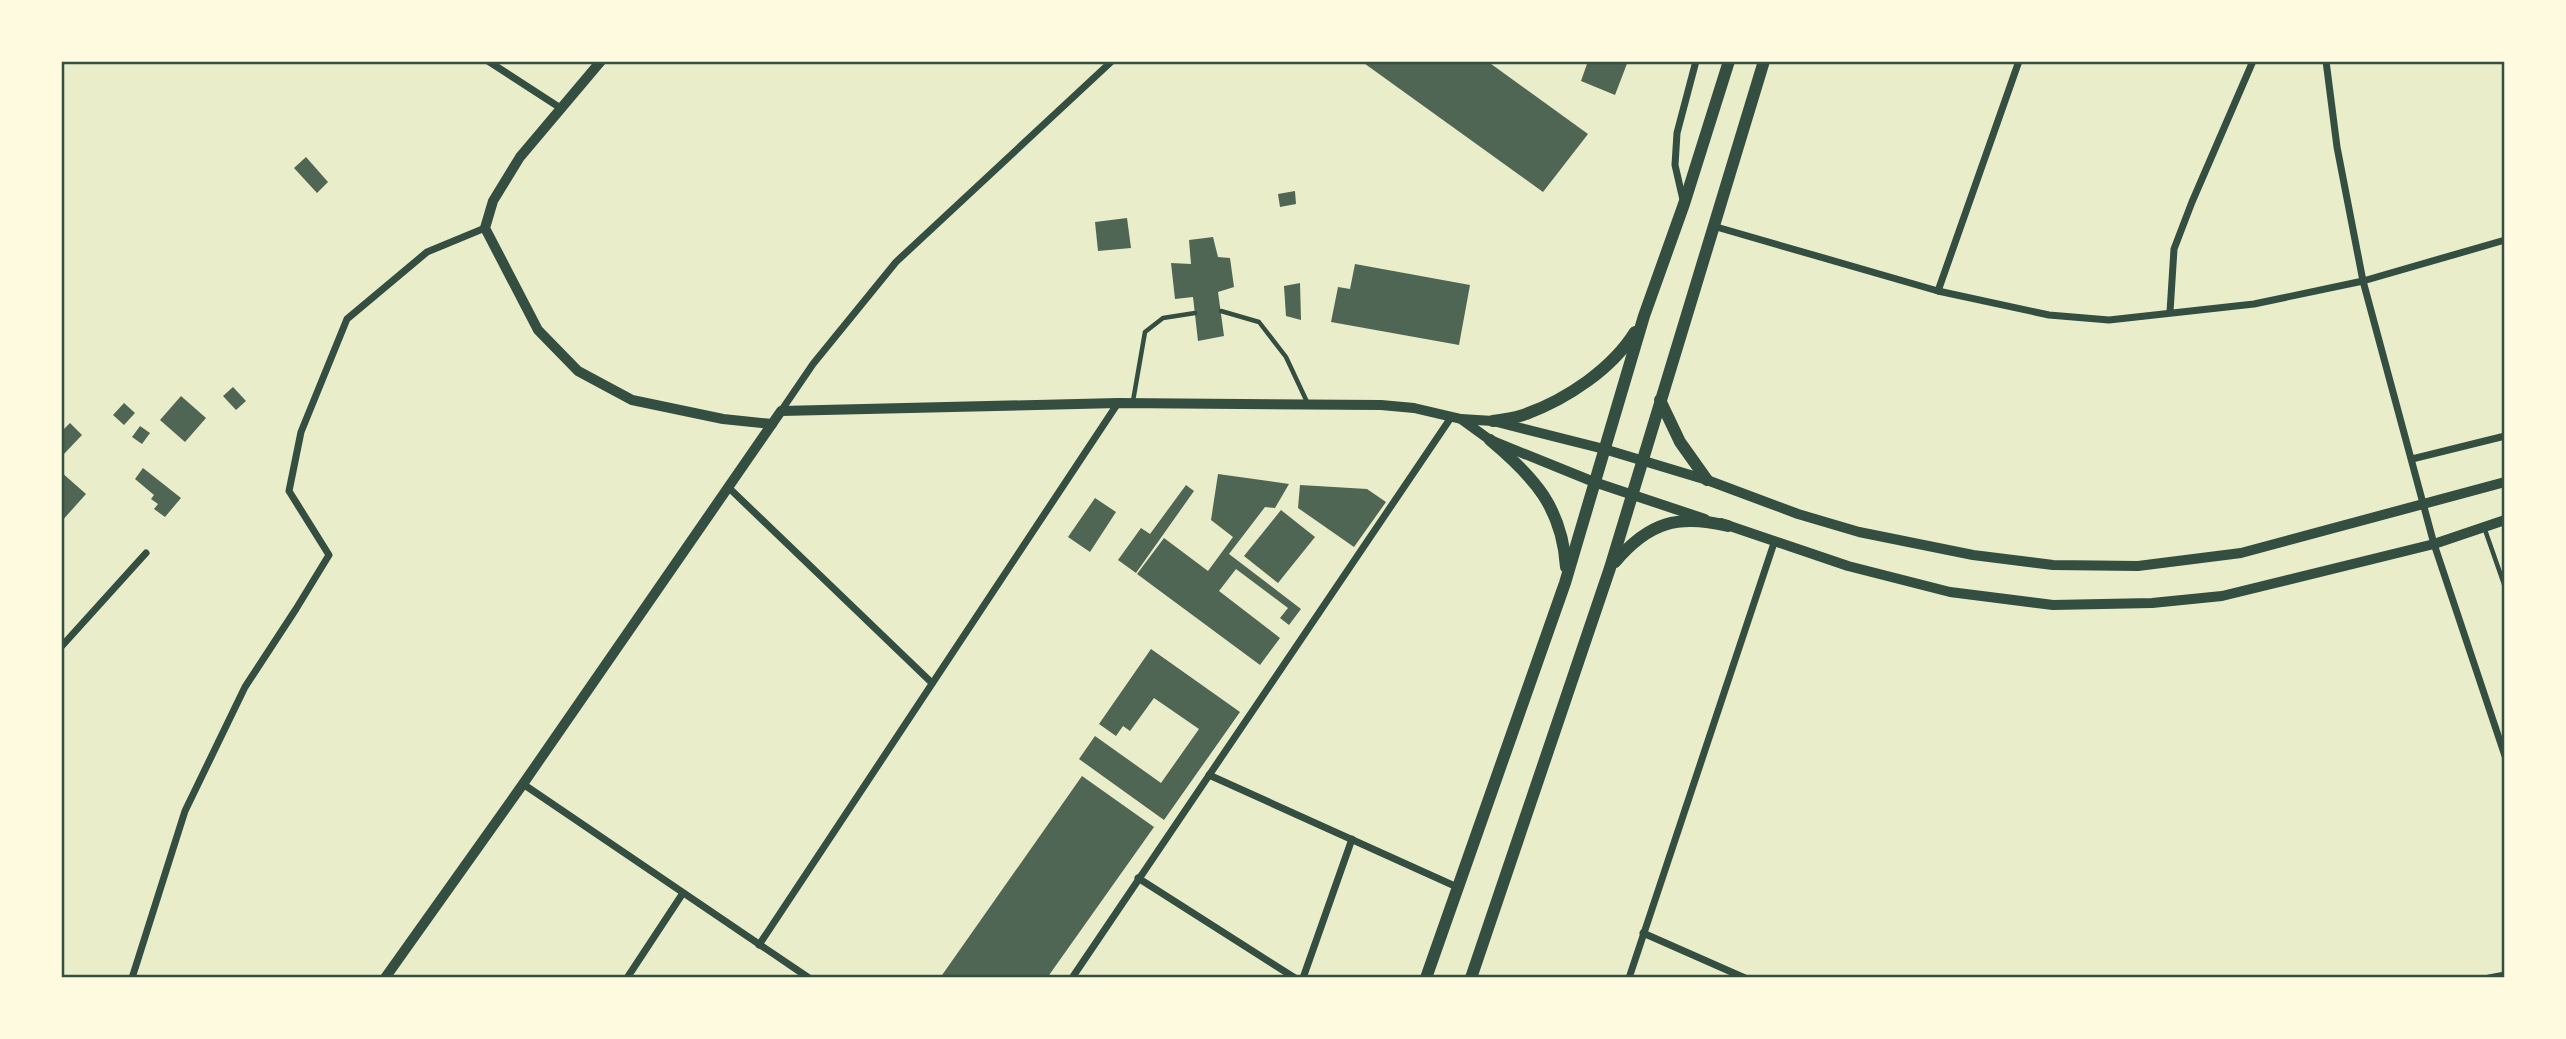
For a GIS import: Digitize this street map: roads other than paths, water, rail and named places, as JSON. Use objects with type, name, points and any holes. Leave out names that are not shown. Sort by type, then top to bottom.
[{"type":"main road","points":[[1426,978],[1565,583],[1644,316],[1684,204],[1729,61]]},
{"type":"main road","points":[[1471,978],[1610,568],[1764,61]]},
{"type":"main road","points":[[1493,421],[1524,415],[1585,382],[1617,356],[1644,316]]},
{"type":"main road","points":[[1660,400],[1681,442],[1707,480]]},
{"type":"main road","points":[[1490,440],[1530,478],[1550,503],[1565,546],[1565,583]]},
{"type":"main road","points":[[1610,568],[1628,547],[1650,530],[1675,521],[1702,519],[1728,526]]},
{"type":"street","points":[[488,61],[562,109]]},
{"type":"street","points":[[601,61],[520,157],[493,201],[485,228],[538,330],[579,371],[632,400],[723,419],[772,424]]},
{"type":"street","points":[[385,978],[523,784],[813,364],[896,262],[1112,61]]},
{"type":"street","points":[[1684,204],[1675,165],[1676,133],[1696,61]]},
{"type":"street","points":[[1938,291],[2019,61]]},
{"type":"street","points":[[2170,312],[2174,249],[2253,61]]},
{"type":"street","points":[[2326,61],[2337,147],[2363,281],[2434,544],[2505,756]]},
{"type":"street","points":[[1713,225],[1938,291],[2049,315],[2109,320],[2254,304],[2363,281],[2505,240]]},
{"type":"street","points":[[132,978],[185,811],[245,687],[329,555],[289,491],[301,432],[346,319],[426,252],[485,228]]},
{"type":"street","points":[[781,411],[1118,403],[1381,405],[1414,408],[1493,421],[1604,449],[1707,480],[1798,514],[1859,532],[1973,555],[2053,565],[2138,566],[2241,553],[2505,482]]},
{"type":"street","points":[[759,945],[1118,403]]},
{"type":"street","points":[[1457,417],[1490,440],[1594,482],[1848,566],[1950,592],[2053,605],[2152,603],[2222,596],[2434,544],[2505,520]]},
{"type":"street","points":[[1072,978],[1138,878],[1457,417]]},
{"type":"street","points":[[2412,459],[2505,436]]},
{"type":"street","points":[[728,487],[932,683]]},
{"type":"street","points":[[1629,978],[1775,540]]},
{"type":"street","points":[[61,647],[146,553]]},
{"type":"street","points":[[1209,775],[1457,887]]},
{"type":"street","points":[[523,784],[809,978]]},
{"type":"street","points":[[1303,978],[1352,839]]},
{"type":"street","points":[[1138,878],[1295,978]]},
{"type":"street","points":[[626,978],[683,893]]},
{"type":"street","points":[[1643,933],[1745,978]]},
{"type":"street","points":[[2489,978],[2505,975]]},
{"type":"lane","points":[[1221,311],[1259,322],[1286,357],[1308,405]]},
{"type":"lane","points":[[1133,403],[1144,332],[1163,318],[1195,313]]},
{"type":"lane","points":[[2484,526],[2505,587]]}]
